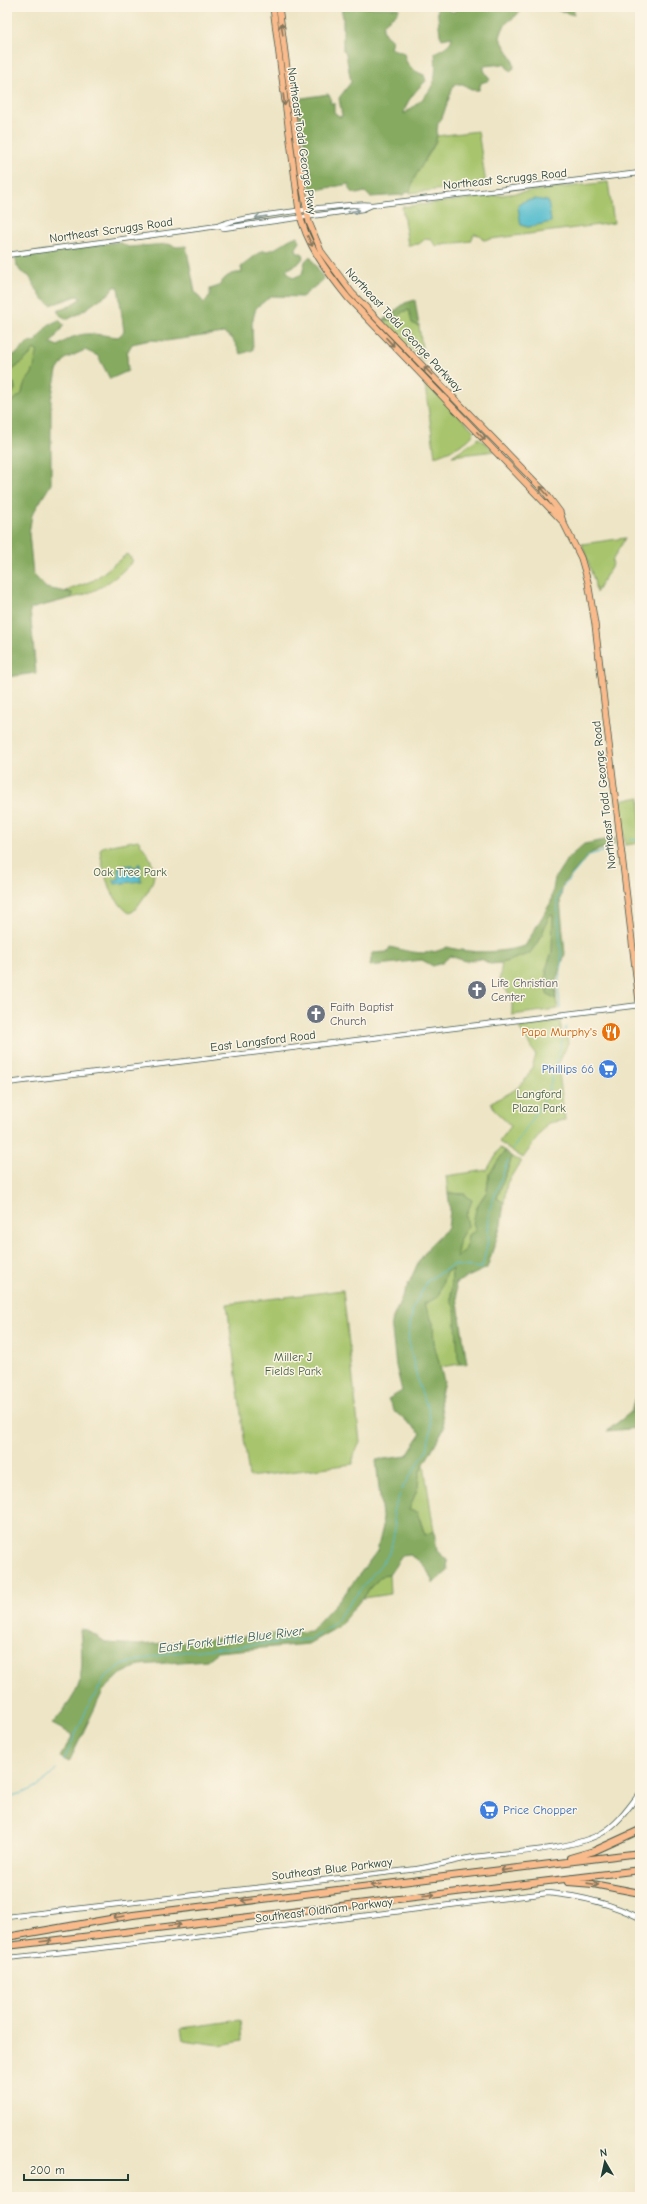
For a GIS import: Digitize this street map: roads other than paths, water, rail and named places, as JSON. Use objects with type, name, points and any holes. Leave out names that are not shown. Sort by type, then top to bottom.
[{"type":"highway","points":[[544,1865],[549,1862],[594,1851],[640,1830]]},
{"type":"highway","points":[[7,1937],[133,1915],[640,1853]]},
{"type":"highway","points":[[7,1946],[640,1870]]},
{"type":"highway","points":[[499,1887],[502,1889],[574,1882],[640,1893]]},
{"type":"main road","name":"Northeast Todd George Pkwy","points":[[273,7],[299,211],[303,227],[324,267],[344,292],[563,522]]},
{"type":"main road","name":"Northeast Todd George Parkway","points":[[279,7],[306,210],[321,251],[352,293],[545,492],[560,512],[563,522],[581,558],[588,582]]},
{"type":"main road","points":[[281,71],[287,70]]},
{"type":"main road","name":"Northeast Todd George Road","points":[[588,582],[596,632],[640,1007]]},
{"type":"street","name":"Northeast Scruggs Road","points":[[7,255],[218,226],[229,221],[306,210],[362,203],[372,205],[640,172]]},
{"type":"street","name":"Northeast Scruggs Road","points":[[218,226],[224,228],[363,210],[372,205]]},
{"type":"street","name":"East Langsford Road","points":[[7,1083],[640,1007]]},
{"type":"street","name":"Southeast Blue Parkway","points":[[7,1917],[417,1869],[440,1866],[469,1858],[576,1844],[604,1832],[622,1816],[640,1793]]},
{"type":"street","name":"Southeast Oldham Parkway","points":[[7,1958],[117,1948],[380,1913],[548,1893],[575,1895],[600,1901],[640,1918]]},
{"type":"water","points":[[535,199],[548,201],[551,222],[528,227],[521,225],[518,207],[522,202]]},
{"type":"water","points":[[138,864],[140,864],[141,881],[115,884],[114,880],[119,879],[118,867],[132,865],[132,867],[138,867]]},
{"type":"waterway","name":"East Fork Little Blue River","points":[[629,840],[640,839]]},
{"type":"waterway","name":"East Fork Little Blue River","points":[[560,1009],[558,984],[562,965],[557,900],[562,888],[589,855],[605,851],[612,845]]},
{"type":"waterway","name":"East Fork Little Blue River","points":[[513,1149],[548,1093],[566,1027]]},
{"type":"waterway","name":"East Fork Little Blue River","points":[[64,1760],[86,1711],[105,1677],[123,1664],[171,1653],[311,1639],[333,1624],[390,1553],[395,1528],[393,1511],[403,1487],[427,1450],[431,1429],[429,1411],[418,1383],[408,1337],[413,1308],[428,1280],[453,1265],[482,1268],[488,1241],[489,1211],[508,1160]]},
{"type":"waterway","name":"East Fork Little Blue River","points":[[7,1797],[34,1788],[46,1780],[56,1769]]},
{"type":"place","name":"Life Christian Center","points":[[477,990]]},
{"type":"place","name":"Faith Baptist Church","points":[[316,1014]]},
{"type":"place","name":"Papa Murphy's","points":[[611,1032]]},
{"type":"place","name":"Phillips 66","points":[[608,1069]]},
{"type":"place","name":"Price Chopper","points":[[489,1810]]},
{"type":"park label","name":"Oak Tree Park","points":[[130,872]]},
{"type":"park label","name":"Langford Plaza Park","points":[[539,1101]]},
{"type":"park label","name":"Miller J Fields Park","points":[[293,1364]]}]
